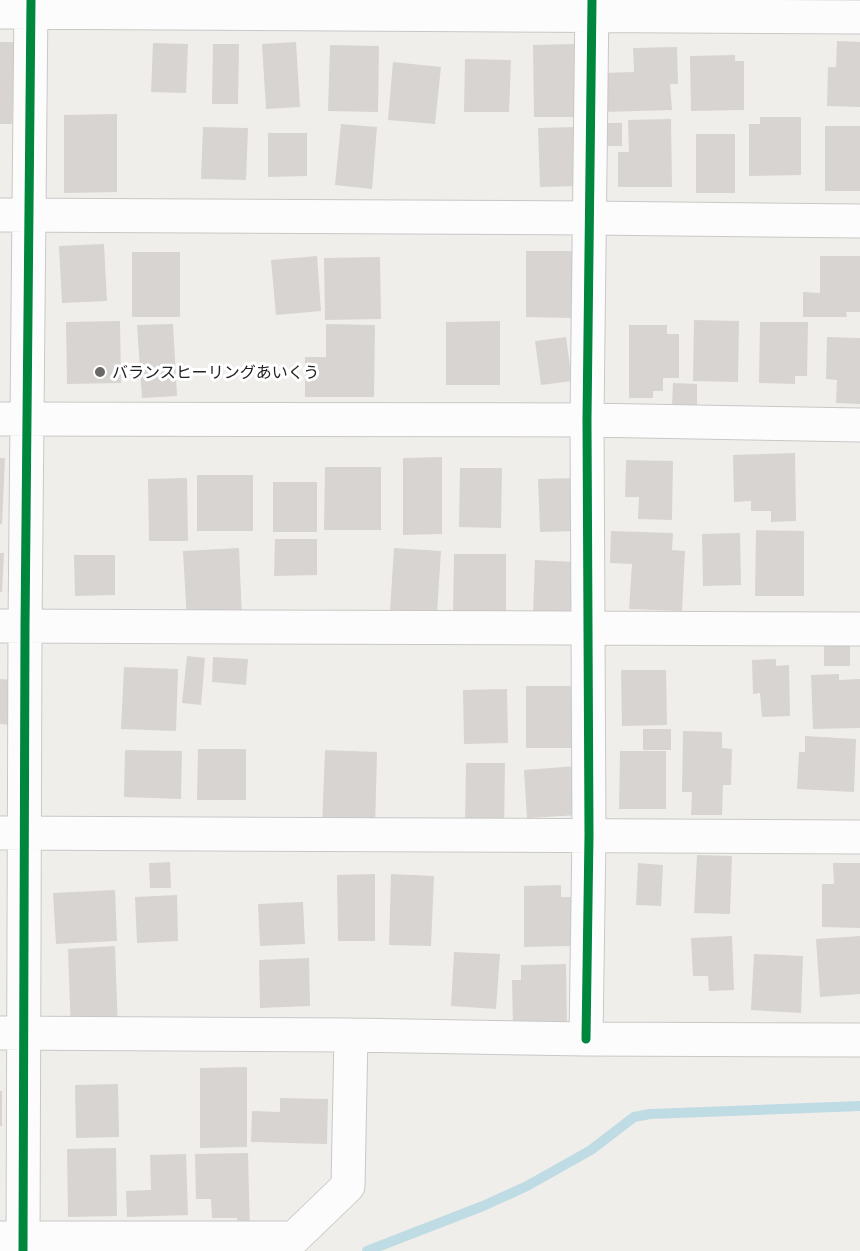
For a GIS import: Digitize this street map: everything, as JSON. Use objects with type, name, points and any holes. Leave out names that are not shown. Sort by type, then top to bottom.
[{"type":"street","points":[[351,1035],[348,1186],[294,1238],[15,1242],[12,1033],[14,215],[21,8],[591,8],[860,17]]},
{"type":"street","points":[[586,1040],[589,835],[587,420],[591,8]]},
{"type":"street","points":[[14,215],[860,221]]},
{"type":"street","points":[[14,419],[587,420],[860,425]]},
{"type":"street","points":[[13,626],[860,629]]},
{"type":"street","points":[[12,833],[860,837]]},
{"type":"street","points":[[12,1033],[351,1035],[586,1040],[860,1040]]},
{"type":"building","points":[[837,41],[860,42],[860,107],[827,106],[828,67],[836,67]]},
{"type":"building","points":[[0,42],[15,42],[12,124],[0,124]]},
{"type":"building","points":[[296,42],[300,107],[266,109],[262,44]]},
{"type":"building","points":[[153,43],[188,44],[186,93],[151,92]]},
{"type":"building","points":[[213,44],[239,44],[238,104],[212,104]]},
{"type":"building","points":[[574,44],[574,117],[534,117],[533,45]]},
{"type":"building","points":[[330,45],[379,46],[378,112],[328,111]]},
{"type":"building","points":[[677,47],[678,84],[670,84],[672,110],[602,112],[601,73],[634,72],[633,48]]},
{"type":"building","points":[[735,55],[735,61],[744,61],[744,110],[691,111],[690,56]]},
{"type":"building","points":[[465,59],[511,60],[509,112],[464,112]]},
{"type":"building","points":[[393,62],[441,67],[435,124],[388,120]]},
{"type":"building","points":[[117,114],[117,192],[64,193],[64,115]]},
{"type":"building","points":[[760,117],[801,117],[801,175],[749,176],[749,124],[760,124]]},
{"type":"building","points":[[671,119],[672,187],[618,187],[618,152],[629,152],[628,120]]},
{"type":"building","points":[[601,123],[622,123],[622,146],[601,146]]},
{"type":"building","points":[[341,124],[377,127],[372,189],[335,185]]},
{"type":"building","points":[[825,126],[860,126],[860,191],[825,191]]},
{"type":"building","points":[[203,127],[248,128],[246,180],[201,179]]},
{"type":"building","points":[[575,127],[577,186],[540,187],[538,128]]},
{"type":"building","points":[[268,133],[307,133],[307,176],[268,177]]},
{"type":"building","points":[[696,134],[735,134],[735,193],[696,193]]},
{"type":"building","points":[[104,244],[107,301],[62,303],[59,246]]},
{"type":"building","points":[[526,251],[573,251],[573,318],[526,317]]},
{"type":"building","points":[[132,252],[180,252],[180,317],[132,317]]},
{"type":"building","points":[[317,256],[321,311],[276,315],[271,260]]},
{"type":"building","points":[[820,256],[860,256],[860,312],[846,312],[847,317],[803,317],[803,292],[820,293]]},
{"type":"building","points":[[380,257],[381,319],[325,320],[324,258]]},
{"type":"building","points":[[694,320],[739,321],[738,382],[693,381]]},
{"type":"building","points":[[120,321],[121,383],[67,384],[66,322]]},
{"type":"building","points":[[500,321],[500,385],[446,385],[446,322]]},
{"type":"building","points":[[760,322],[808,322],[807,376],[795,376],[795,384],[759,383]]},
{"type":"building","points":[[173,324],[177,396],[142,398],[137,325]]},
{"type":"building","points":[[326,324],[375,325],[374,397],[305,397],[305,357],[326,357]]},
{"type":"building","points":[[629,325],[667,325],[667,334],[679,334],[679,378],[663,378],[663,391],[653,391],[653,398],[629,398]]},
{"type":"building","points":[[566,337],[572,381],[541,385],[535,341]]},
{"type":"building","points":[[827,337],[860,338],[860,404],[836,403],[837,380],[826,379]]},
{"type":"building","points":[[673,383],[697,384],[697,406],[672,406]]},
{"type":"building","points":[[795,453],[796,521],[771,522],[771,511],[751,511],[751,501],[734,502],[733,455]]},
{"type":"building","points":[[442,457],[442,534],[403,535],[403,458]]},
{"type":"building","points":[[0,458],[5,458],[2,524],[0,524]]},
{"type":"building","points":[[626,460],[673,461],[672,520],[638,519],[639,497],[625,497]]},
{"type":"building","points":[[325,467],[381,467],[381,530],[324,530]]},
{"type":"building","points":[[460,468],[502,468],[501,528],[459,527]]},
{"type":"building","points":[[197,475],[253,475],[253,531],[197,531]]},
{"type":"building","points":[[187,478],[188,541],[149,541],[148,479]]},
{"type":"building","points":[[577,478],[578,531],[540,532],[538,479]]},
{"type":"building","points":[[273,482],[317,482],[317,532],[273,532]]},
{"type":"building","points":[[756,530],[804,531],[804,596],[755,596]]},
{"type":"building","points":[[611,531],[673,533],[672,550],[685,551],[682,611],[629,609],[632,564],[610,563]]},
{"type":"building","points":[[740,533],[741,585],[703,586],[702,534]]},
{"type":"building","points":[[275,539],[317,539],[317,575],[274,576]]},
{"type":"building","points":[[239,548],[242,618],[187,621],[183,551]]},
{"type":"building","points":[[394,548],[441,551],[437,614],[390,611]]},
{"type":"building","points":[[0,553],[4,553],[2,592],[0,592]]},
{"type":"building","points":[[454,554],[506,554],[506,613],[453,613]]},
{"type":"building","points":[[74,555],[115,555],[115,595],[75,596]]},
{"type":"building","points":[[535,560],[576,562],[574,616],[533,614]]},
{"type":"building","points":[[824,638],[850,638],[850,666],[824,666]]},
{"type":"building","points":[[187,656],[205,658],[201,705],[182,703]]},
{"type":"building","points":[[213,657],[248,659],[246,685],[212,682]]},
{"type":"building","points":[[776,659],[776,666],[789,665],[790,716],[762,717],[760,693],[753,694],[752,660]]},
{"type":"building","points":[[124,667],[178,669],[176,731],[121,729]]},
{"type":"building","points":[[621,670],[666,670],[667,725],[622,726]]},
{"type":"building","points":[[839,674],[839,680],[860,679],[860,728],[813,729],[811,675]]},
{"type":"building","points":[[0,679],[14,680],[11,725],[0,724]]},
{"type":"building","points":[[526,686],[576,686],[576,748],[526,748]]},
{"type":"building","points":[[507,689],[508,743],[464,744],[463,690]]},
{"type":"building","points":[[643,729],[671,729],[671,750],[643,750]]},
{"type":"building","points":[[683,731],[722,732],[722,748],[732,749],[731,785],[723,785],[722,815],[691,815],[692,792],[682,792]]},
{"type":"building","points":[[805,736],[856,739],[854,792],[797,789],[799,752],[805,752]]},
{"type":"building","points":[[198,749],[246,749],[246,800],[197,800]]},
{"type":"building","points":[[125,750],[182,751],[181,799],[124,797]]},
{"type":"building","points":[[325,750],[377,752],[375,829],[322,827]]},
{"type":"building","points":[[620,751],[666,751],[666,809],[619,809]]},
{"type":"building","points":[[466,763],[505,763],[504,829],[465,829]]},
{"type":"building","points":[[577,766],[580,815],[527,818],[524,770]]},
{"type":"building","points":[[697,855],[732,856],[730,914],[694,913]]},
{"type":"building","points":[[170,862],[171,888],[150,888],[149,863]]},
{"type":"building","points":[[638,863],[663,865],[661,906],[636,905]]},
{"type":"building","points":[[833,863],[860,863],[860,928],[822,927],[822,884],[834,884]]},
{"type":"building","points":[[375,874],[375,941],[338,941],[337,875]]},
{"type":"building","points":[[391,874],[434,876],[431,946],[389,945]]},
{"type":"building","points":[[561,885],[561,897],[571,897],[572,946],[524,947],[524,886]]},
{"type":"building","points":[[115,890],[117,941],[56,944],[53,893]]},
{"type":"building","points":[[177,895],[178,941],[137,943],[135,897]]},
{"type":"building","points":[[303,902],[305,944],[260,946],[258,904]]},
{"type":"building","points":[[732,936],[734,990],[709,991],[708,976],[693,976],[691,938]]},
{"type":"building","points":[[860,936],[860,994],[820,997],[816,939]]},
{"type":"building","points":[[115,946],[118,1031],[71,1033],[68,949]]},
{"type":"building","points":[[454,952],[500,954],[496,1009],[451,1006]]},
{"type":"building","points":[[754,954],[803,956],[801,1013],[751,1010]]},
{"type":"building","points":[[309,958],[310,1006],[260,1008],[259,960]]},
{"type":"building","points":[[566,964],[567,1026],[513,1028],[512,980],[521,980],[521,965]]},
{"type":"building","points":[[247,1067],[247,1147],[200,1148],[200,1068]]},
{"type":"building","points":[[118,1084],[119,1137],[76,1138],[75,1085]]},
{"type":"building","points":[[0,1091],[2,1091],[2,1126],[0,1126]]},
{"type":"building","points":[[280,1098],[328,1099],[327,1144],[251,1142],[252,1111],[280,1112]]},
{"type":"building","points":[[116,1148],[117,1216],[68,1217],[67,1149]]},
{"type":"building","points":[[248,1153],[250,1234],[238,1235],[237,1218],[212,1218],[211,1199],[196,1199],[195,1154]]},
{"type":"building","points":[[186,1154],[188,1215],[127,1217],[126,1191],[151,1190],[150,1155]]},
{"type":"waterway","points":[[367,1251],[483,1206],[527,1186],[591,1150],[634,1117],[650,1114],[860,1106]]},
{"type":"cycle path","points":[[23,1251],[25,627],[31,0]]},
{"type":"cycle path","points":[[586,1039],[589,835],[587,420],[592,0]]},
{"type":"place","name":"バランスヒーリングあいくう","points":[[100,372]]}]
